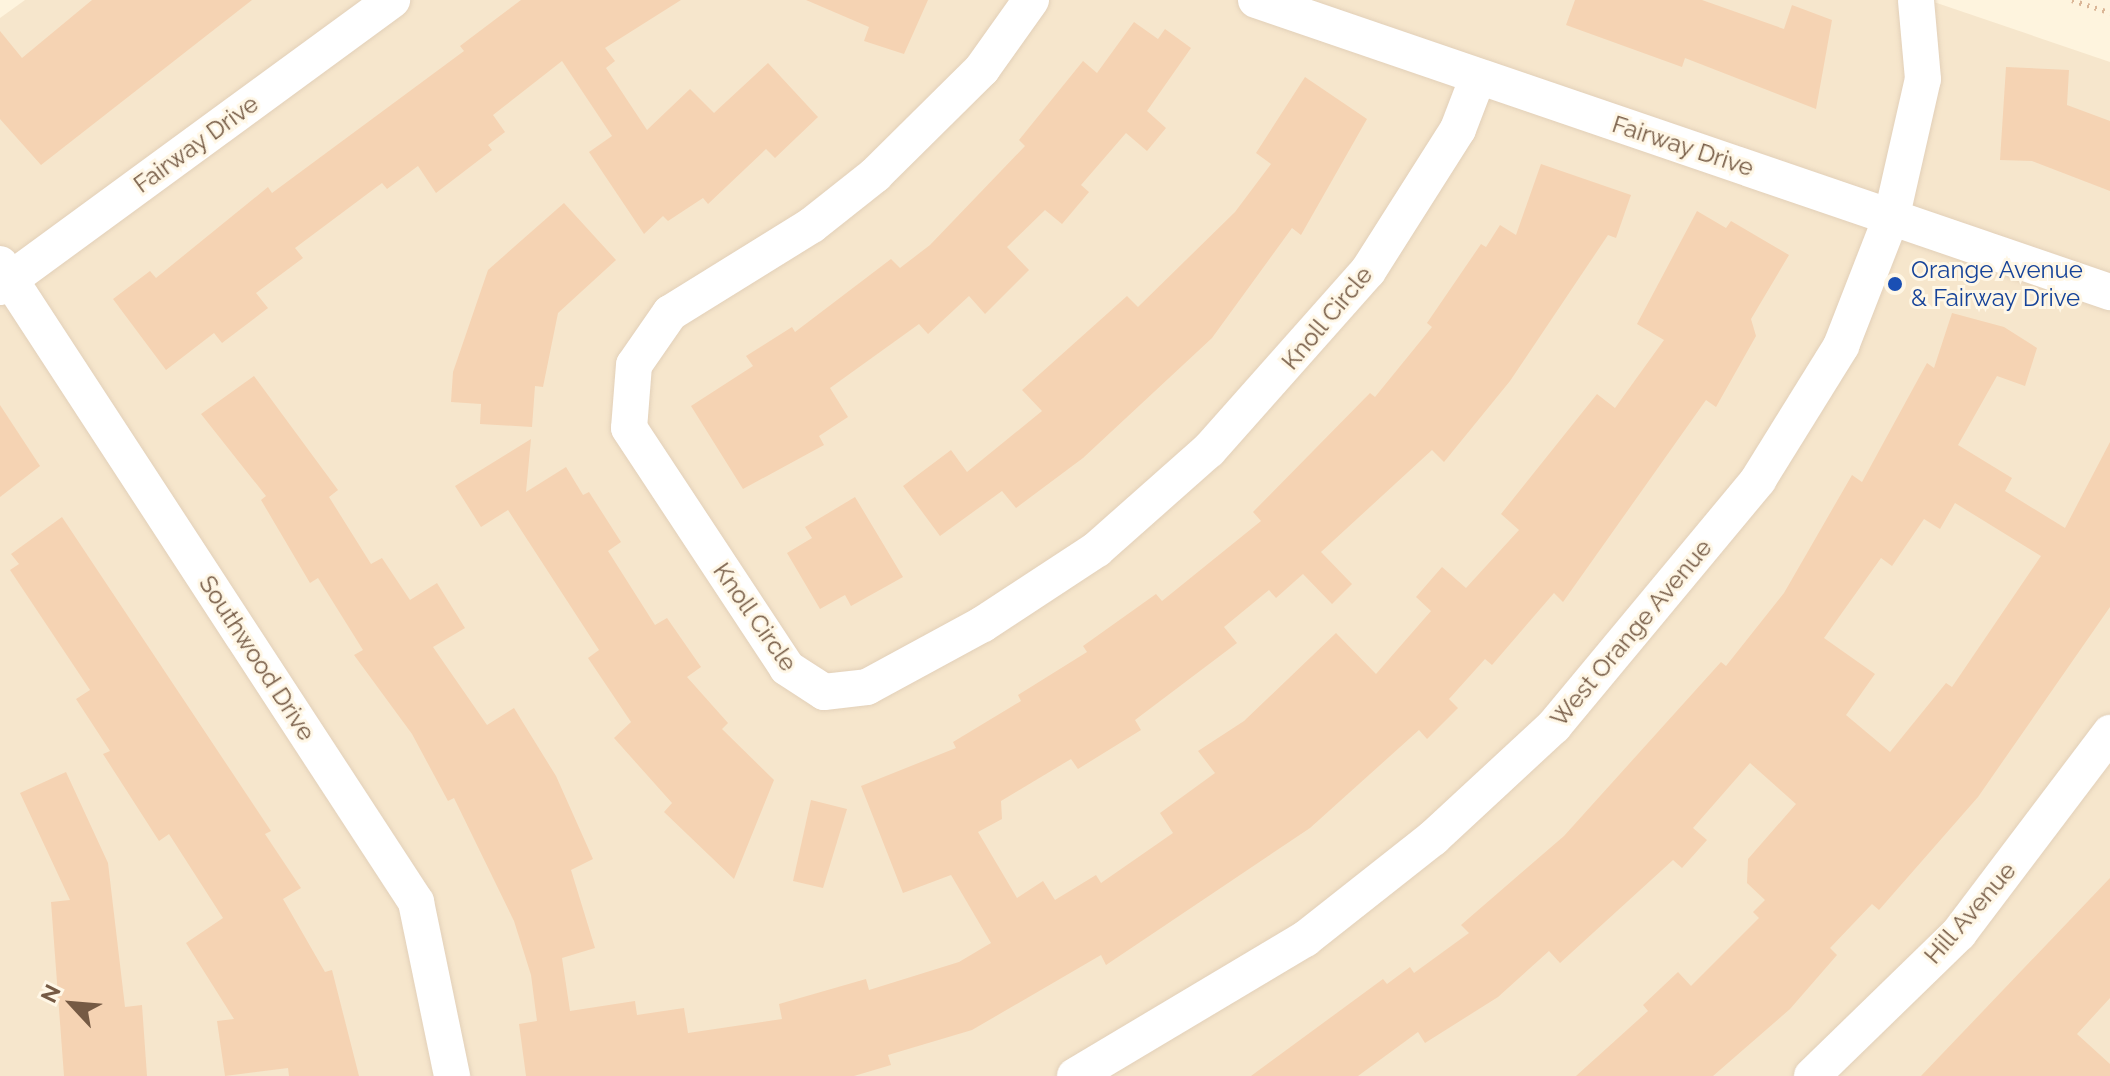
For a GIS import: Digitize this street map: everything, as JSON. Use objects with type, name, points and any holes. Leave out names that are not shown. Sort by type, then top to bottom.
[{"type":"street","name":"Fairway Drive","points":[[3,277],[392,0]]},
{"type":"street","name":"Knoll Circle","points":[[1031,0],[982,69],[875,175],[812,225],[670,313],[634,365],[629,428],[787,668],[824,692],[867,687],[983,624],[1097,549],[1209,450],[1368,271],[1458,129],[1478,77]]},
{"type":"street","name":"Fairway Drive","points":[[1256,0],[2110,292]]},
{"type":"street","name":"West Orange Avenue","points":[[1075,1076],[1305,939],[1433,838],[1554,726],[1758,480],[1841,346],[1892,215],[1923,79],[1916,0]]},
{"type":"street","name":"Southwood Drive","points":[[3,277],[416,902],[452,1076]]},
{"type":"street","name":"Hill Avenue","points":[[1812,1076],[1959,933],[2110,733]]},
{"type":"path","points":[[2072,0],[2110,12]]},
{"type":"shaded area","points":[[25,0],[1928,0],[2110,62],[2110,1076],[0,1076],[0,18]]},
{"type":"building","points":[[92,0],[252,0],[41,165],[0,119],[0,31],[22,58]]},
{"type":"building","points":[[521,0],[681,0],[605,48],[615,61],[606,68],[647,130],[690,89],[714,113],[768,63],[818,117],[775,158],[766,149],[708,204],[703,198],[668,221],[663,216],[644,234],[589,152],[612,136],[562,61],[493,115],[505,132],[488,145],[492,150],[436,193],[418,166],[387,189],[382,183],[295,248],[303,258],[256,293],[268,308],[222,343],[214,333],[166,370],[113,299],[150,271],[156,278],[268,187],[272,193],[464,51],[460,46]]},
{"type":"building","points":[[806,0],[928,0],[904,54],[864,41],[869,27]]},
{"type":"building","points":[[1575,0],[1702,0],[1784,29],[1792,5],[1832,20],[1816,109],[1685,58],[1682,67],[1566,25]]},
{"type":"building","points":[[1134,22],[1158,39],[1165,29],[1191,48],[1147,111],[1166,128],[1147,151],[1126,133],[1081,185],[1089,192],[1062,224],[1045,210],[1007,247],[1029,270],[985,314],[969,296],[928,334],[919,324],[830,388],[848,417],[819,436],[824,445],[743,489],[691,406],[753,366],[746,356],[792,327],[795,332],[891,259],[900,268],[930,245],[1025,146],[1019,140],[1083,61],[1097,73]]},
{"type":"building","points":[[2006,67],[2069,70],[2067,105],[2110,121],[2110,191],[2032,161],[2000,160]]},
{"type":"building","points":[[1305,77],[1367,119],[1301,235],[1292,228],[1212,338],[1083,458],[1016,508],[1002,491],[940,536],[903,486],[951,450],[967,472],[1042,411],[1022,390],[1127,296],[1138,307],[1235,212],[1271,164],[1256,153]]},
{"type":"building","points":[[1541,164],[1631,195],[1616,238],[1608,235],[1510,381],[1444,462],[1432,450],[1321,552],[1352,584],[1332,604],[1303,574],[1276,598],[1269,590],[1224,627],[1237,643],[1135,720],[1141,730],[1078,769],[1071,759],[1001,801],[1002,819],[978,832],[1017,898],[1043,881],[1055,900],[1096,875],[1101,883],[1173,833],[1160,813],[1215,773],[1198,751],[1244,721],[1336,633],[1376,674],[1431,611],[1416,597],[1442,567],[1466,588],[1519,530],[1501,514],[1597,394],[1615,408],[1664,340],[1637,324],[1697,211],[1726,228],[1731,221],[1789,255],[1751,319],[1756,336],[1716,407],[1706,400],[1563,602],[1554,593],[1492,665],[1485,659],[1449,699],[1458,708],[1427,739],[1419,730],[1310,828],[1106,965],[1101,955],[972,1030],[888,1055],[891,1065],[854,1076],[526,1076],[519,1024],[537,1021],[531,975],[514,921],[454,798],[448,801],[412,734],[354,655],[363,650],[318,578],[310,583],[261,500],[266,496],[201,414],[254,376],[338,490],[329,497],[371,564],[382,558],[410,600],[437,583],[465,628],[433,647],[487,725],[514,708],[556,776],[593,859],[571,870],[595,948],[562,958],[570,1011],[635,1001],[637,1015],[684,1008],[688,1033],[782,1019],[779,1004],[866,979],[869,990],[959,962],[991,943],[951,875],[903,893],[861,786],[956,748],[953,742],[1021,701],[1018,695],[1087,652],[1083,646],[1156,594],[1162,601],[1261,521],[1253,512],[1370,393],[1375,397],[1432,327],[1427,323],[1481,244],[1486,247],[1500,225],[1516,235]]},
{"type":"building","points":[[564,203],[616,260],[558,313],[543,387],[535,386],[532,427],[480,424],[481,404],[451,402],[453,372],[488,270]]},
{"type":"building","points":[[1952,313],[2004,327],[2037,348],[2025,386],[1997,376],[1958,445],[2012,478],[2005,491],[2065,528],[2110,442],[2110,607],[1978,797],[1879,910],[1872,904],[1830,948],[1837,955],[1790,1009],[1713,1076],[1576,1076],[1648,1011],[1643,1005],[1678,972],[1691,986],[1759,918],[1753,912],[1765,900],[1747,883],[1748,859],[1796,804],[1750,763],[1693,828],[1707,840],[1682,868],[1673,860],[1560,963],[1549,951],[1498,997],[1425,1043],[1418,1032],[1358,1076],[1251,1076],[1383,979],[1387,984],[1410,967],[1414,973],[1469,933],[1461,925],[1564,836],[1721,662],[1726,666],[1784,593],[1852,475],[1862,482],[1927,363],[1934,368]],"holes":[[[1955,503],[2041,556],[1952,687],[1946,683],[1890,752],[1846,715],[1875,674],[1824,638],[1881,558],[1892,566],[1924,519],[1940,529]]]},
{"type":"building","points":[[0,405],[40,466],[0,497]]},
{"type":"building","points":[[531,439],[526,492],[566,467],[583,495],[589,492],[621,542],[608,551],[655,625],[667,618],[701,667],[687,677],[728,723],[722,729],[774,780],[734,879],[664,812],[672,803],[614,738],[631,722],[588,658],[599,650],[508,510],[481,527],[455,486]]},
{"type":"building","points":[[855,497],[903,577],[851,606],[845,595],[820,609],[787,553],[812,538],[805,527]]},
{"type":"building","points":[[62,517],[271,831],[265,834],[301,888],[283,899],[325,972],[332,970],[359,1076],[289,1076],[288,1068],[225,1076],[217,1021],[234,1019],[186,943],[223,918],[169,834],[159,841],[103,754],[110,751],[76,699],[90,690],[10,570],[19,564],[11,554]]},
{"type":"building","points":[[66,772],[108,863],[125,1007],[142,1005],[147,1076],[64,1076],[51,902],[70,900],[20,793]]},
{"type":"building","points":[[811,800],[847,809],[823,888],[793,881]]},
{"type":"building","points":[[2110,878],[2110,998],[2077,1034],[2110,1064],[2110,1076],[1921,1076]]},
{"type":"place","name":"Orange Avenue & Fairway Drive","points":[[1895,284]]}]
